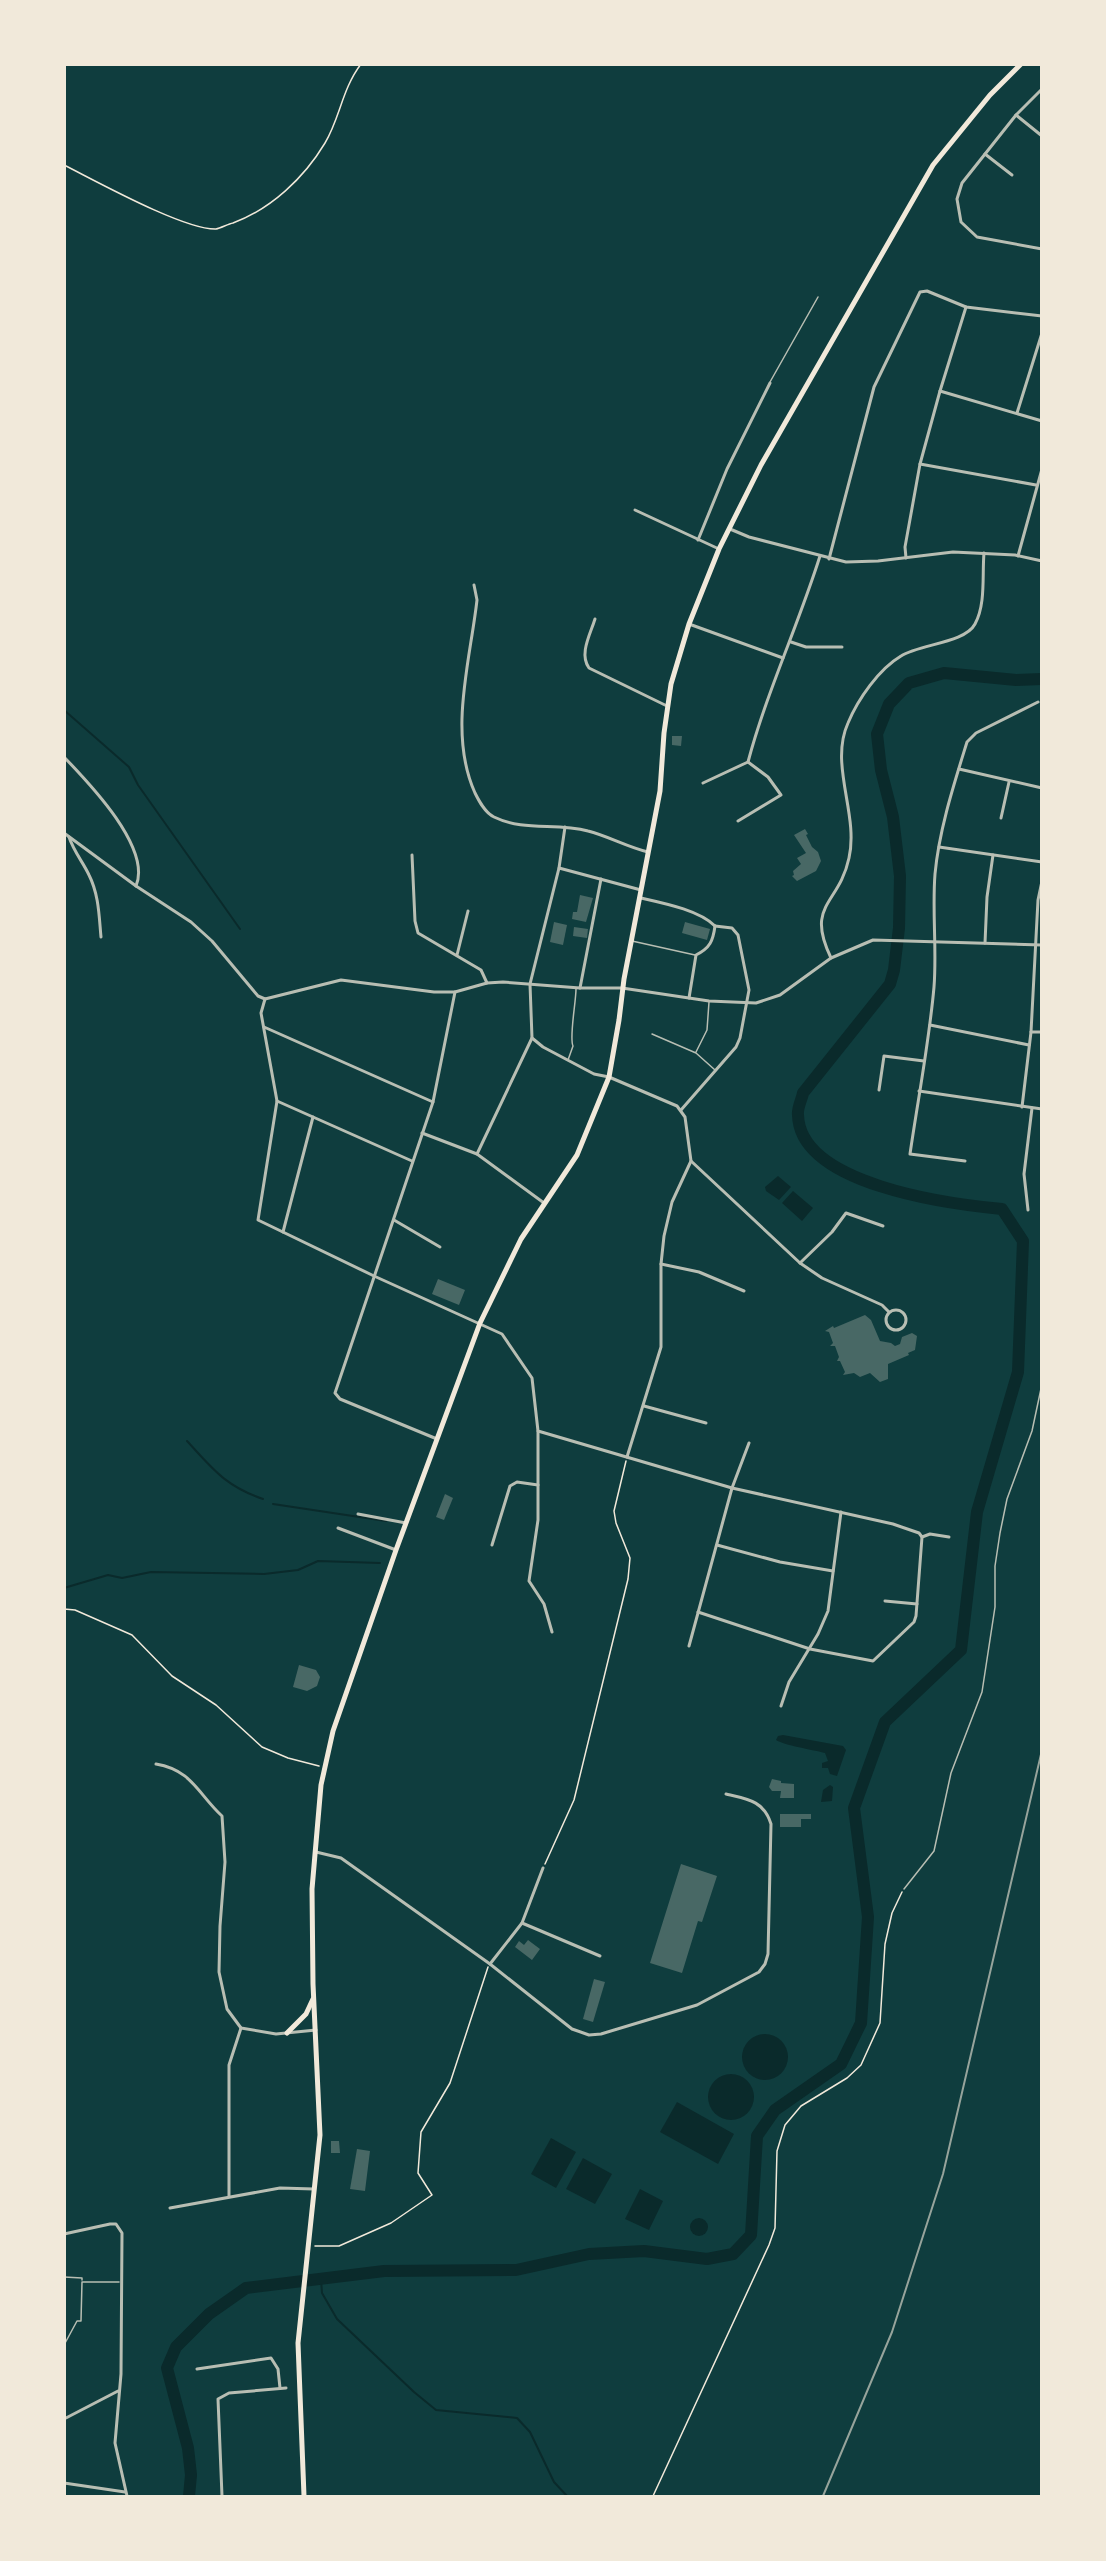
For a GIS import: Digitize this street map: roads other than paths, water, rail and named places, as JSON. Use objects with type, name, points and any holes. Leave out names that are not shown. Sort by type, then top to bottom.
[{"type":"main road","points":[[304,2496],[297,2365],[320,2135],[312,1923],[314,1852],[325,1767],[333,1731],[396,1550],[480,1323],[521,1239],[577,1155],[609,1077],[622,988],[660,791],[667,706],[689,624],[719,549],[761,465],[933,165],[990,95],[1021,64]]},
{"type":"main road","points":[[287,2033],[306,2014],[314,1997]]},
{"type":"street","points":[[1041,89],[1016,115],[962,183],[957,199],[962,222],[977,237],[1041,249]]},
{"type":"street","points":[[1016,115],[1041,136]]},
{"type":"street","points":[[985,154],[1012,175]]},
{"type":"street","points":[[829,559],[874,387],[922,291],[966,307],[1041,316]]},
{"type":"street","points":[[906,558],[905,547],[920,464],[966,307]]},
{"type":"street","points":[[1017,413],[1041,333]]},
{"type":"street","points":[[698,540],[727,469],[770,383]]},
{"type":"street","points":[[940,391],[1041,421]]},
{"type":"street","points":[[920,464],[1036,485]]},
{"type":"street","points":[[1018,556],[1041,469]]},
{"type":"street","points":[[635,510],[719,549]]},
{"type":"street","points":[[728,529],[829,559],[858,562],[953,552],[1018,556],[1041,561]]},
{"type":"street","points":[[831,958],[821,934],[820,920],[838,887],[849,857],[851,837],[842,752],[847,723],[873,681],[899,656],[933,643],[953,639],[974,627],[980,612],[984,553]]},
{"type":"street","points":[[748,762],[760,716],[790,642],[820,556]]},
{"type":"street","points":[[474,585],[477,600],[464,703],[462,752],[469,780],[480,803],[492,817],[528,827],[565,827],[588,831],[650,852]]},
{"type":"street","points":[[595,619],[584,655],[584,661],[589,668],[667,706]]},
{"type":"street","points":[[689,624],[784,658]]},
{"type":"street","points":[[790,642],[806,647],[842,647]]},
{"type":"street","points":[[965,1161],[910,1154],[934,986],[935,873],[939,847],[967,742],[976,733],[1038,702]]},
{"type":"street","points":[[64,757],[107,802],[123,830],[140,876],[136,886]]},
{"type":"street","points":[[703,783],[748,762]]},
{"type":"street","points":[[738,821],[781,795],[768,777],[748,762]]},
{"type":"street","points":[[958,769],[1041,788]]},
{"type":"street","points":[[1001,818],[1009,782]]},
{"type":"street","points":[[477,1154],[532,1038],[530,984],[559,868],[565,827]]},
{"type":"street","points":[[66,835],[136,886],[191,922],[212,941],[258,996],[265,999],[341,980],[434,992],[455,992],[487,983],[622,988],[689,999],[756,1003],[780,995],[831,958],[865,942],[914,940],[1041,945]]},
{"type":"street","points":[[66,835],[95,890],[101,937]]},
{"type":"street","points":[[939,847],[1041,862]]},
{"type":"street","points":[[412,855],[415,921],[418,933],[481,970],[487,983]]},
{"type":"street","points":[[985,944],[987,897],[993,855]]},
{"type":"street","points":[[559,868],[642,890]]},
{"type":"street","points":[[578,988],[601,879]]},
{"type":"street","points":[[1022,1107],[1041,881]]},
{"type":"street","points":[[641,898],[666,903],[698,915],[716,926],[732,928],[738,935],[749,990],[736,1047],[681,1110]]},
{"type":"street","points":[[457,955],[468,911]]},
{"type":"street","points":[[689,999],[696,955],[709,947],[713,941],[716,926]]},
{"type":"street","points":[[437,1439],[340,1399],[335,1393],[335,1386],[433,1102],[455,992]]},
{"type":"street","points":[[265,999],[261,1013],[277,1101],[258,1220],[502,1334],[528,1369],[535,1389],[538,1431],[538,1520],[529,1581],[544,1604],[552,1632]]},
{"type":"street","points":[[930,1025],[1029,1045]]},
{"type":"street","points":[[264,1027],[433,1102]]},
{"type":"street","points":[[1030,1032],[1041,1032]]},
{"type":"street","points":[[532,1038],[543,1047],[594,1074],[609,1077],[677,1106],[685,1117],[691,1161],[672,1202],[664,1236],[661,1264],[661,1347],[627,1457]]},
{"type":"street","points":[[879,1090],[884,1056],[924,1061]]},
{"type":"street","points":[[919,1091],[1041,1109]]},
{"type":"street","points":[[277,1101],[412,1162]]},
{"type":"street","points":[[1028,1210],[1024,1174],[1032,1108]]},
{"type":"street","points":[[283,1232],[313,1117]]},
{"type":"street","points":[[422,1133],[477,1154],[544,1203]]},
{"type":"street","points":[[691,1161],[800,1263],[822,1278],[882,1305],[889,1312]]},
{"type":"street","points":[[800,1263],[836,1227],[846,1213],[883,1226]]},
{"type":"street","points":[[394,1220],[440,1247]]},
{"type":"street","points":[[661,1264],[699,1272],[744,1291]]},
{"type":"street","points":[[899,1309],[904,1313],[907,1319],[903,1328],[896,1330],[888,1326],[886,1317],[889,1312],[899,1309]]},
{"type":"street","points":[[644,1406],[706,1424]]},
{"type":"street","points":[[538,1431],[732,1488],[893,1524],[922,1536]]},
{"type":"street","points":[[689,1646],[732,1488],[748,1443]]},
{"type":"street","points":[[492,1545],[510,1486],[517,1482],[538,1485]]},
{"type":"street","points":[[781,1706],[789,1682],[810,1649],[828,1611],[841,1512]]},
{"type":"street","points":[[358,1514],[406,1523]]},
{"type":"street","points":[[338,1528],[396,1550]]},
{"type":"street","points":[[922,1536],[930,1534],[949,1537]]},
{"type":"street","points":[[698,1612],[810,1649],[873,1661],[914,1622],[922,1536]]},
{"type":"street","points":[[717,1545],[780,1562],[833,1571]]},
{"type":"street","points":[[885,1601],[917,1604]]},
{"type":"street","points":[[156,1764],[171,1766],[196,1783],[213,1807],[222,1815],[225,1862],[219,1972],[227,2009],[241,2028],[276,2034],[316,2030]]},
{"type":"street","points":[[314,1852],[328,1853],[341,1858],[490,1964],[572,2029],[589,2035],[630,2026],[697,2005],[759,1972],[765,1964],[768,1954],[771,1824],[763,1807],[750,1800],[726,1794]]},
{"type":"street","points":[[490,1964],[522,1923],[543,1868]]},
{"type":"street","points":[[522,1923],[600,1956]]},
{"type":"street","points":[[229,2196],[229,2065],[241,2028]]},
{"type":"street","points":[[170,2208],[280,2188],[314,2189]]},
{"type":"street","points":[[64,2234],[116,2224],[122,2237],[121,2374],[115,2443],[126,2494],[64,2483]]},
{"type":"street","points":[[197,2369],[272,2358],[278,2369],[280,2388]]},
{"type":"street","points":[[222,2496],[219,2399],[229,2393],[286,2388]]},
{"type":"street","points":[[64,2419],[118,2391]]},
{"type":"lane","points":[[770,383],[818,297]]},
{"type":"lane","points":[[632,941],[696,955]]},
{"type":"lane","points":[[568,1060],[573,1046],[570,1040],[578,988]]},
{"type":"lane","points":[[696,1053],[706,1030],[709,1001]]},
{"type":"lane","points":[[652,1034],[696,1053],[716,1071]]},
{"type":"lane","points":[[904,1889],[934,1851],[951,1773],[982,1692],[995,1607],[994,1566],[1000,1533],[1007,1499],[1032,1431],[1041,1384]]},
{"type":"lane","points":[[64,2277],[82,2278],[81,2321],[77,2320],[64,2345]]},
{"type":"lane","points":[[82,2282],[120,2282]]},
{"type":"water","points":[[778,1176],[791,1187],[779,1200],[766,1191],[765,1187]]},
{"type":"water","points":[[793,1191],[813,1208],[802,1221],[782,1203]]},
{"type":"water","points":[[778,1736],[843,1746],[846,1750],[837,1776],[830,1774],[828,1768],[822,1768],[822,1763],[828,1761],[825,1753],[776,1740]]},
{"type":"water","points":[[830,1785],[833,1787],[832,1801],[821,1802],[823,1790]]},
{"type":"water","points":[[765,2034],[781,2041],[788,2057],[781,2073],[765,2080],[749,2073],[742,2057],[749,2041]]},
{"type":"water","points":[[731,2074],[747,2081],[754,2097],[747,2113],[731,2120],[715,2113],[708,2097],[715,2081]]},
{"type":"water","points":[[677,2102],[734,2134],[718,2164],[660,2132]]},
{"type":"water","points":[[551,2138],[576,2152],[556,2188],[531,2174]]},
{"type":"water","points":[[583,2158],[612,2174],[595,2204],[566,2189]]},
{"type":"water","points":[[640,2189],[663,2201],[649,2230],[625,2219]]},
{"type":"water","points":[[699,2218],[705,2221],[708,2227],[705,2233],[699,2236],[693,2233],[690,2227],[693,2221]]},
{"type":"waterway","points":[[189,2496],[191,2475],[188,2448],[167,2368],[176,2347],[209,2314],[246,2288],[384,2271],[516,2270],[589,2254],[644,2251],[707,2259],[733,2254],[751,2235],[757,2136],[775,2110],[841,2064],[861,2023],[868,1917],[854,1808],[885,1722],[961,1650],[977,1512],[1018,1372],[1023,1241],[1002,1209],[915,1196],[849,1174],[823,1159],[805,1139],[798,1109],[803,1093],[890,984],[894,970],[899,928],[900,876],[893,817],[881,770],[877,734],[889,704],[909,683],[944,673],[1016,680],[1042,679]]},
{"type":"waterway","points":[[64,710],[129,767],[138,785],[240,929]]},
{"type":"waterway","points":[[187,1441],[220,1476],[263,1499]]},
{"type":"waterway","points":[[273,1504],[386,1521]]},
{"type":"waterway","points":[[64,1588],[108,1575],[122,1578],[151,1572],[264,1574],[298,1570],[318,1561],[380,1563]]},
{"type":"waterway","points":[[321,2279],[322,2293],[337,2319],[436,2410],[517,2418],[530,2432],[554,2482],[567,2496]]},
{"type":"railway","points":[[823,2496],[892,2332],[943,2174],[1042,1750]]}]
